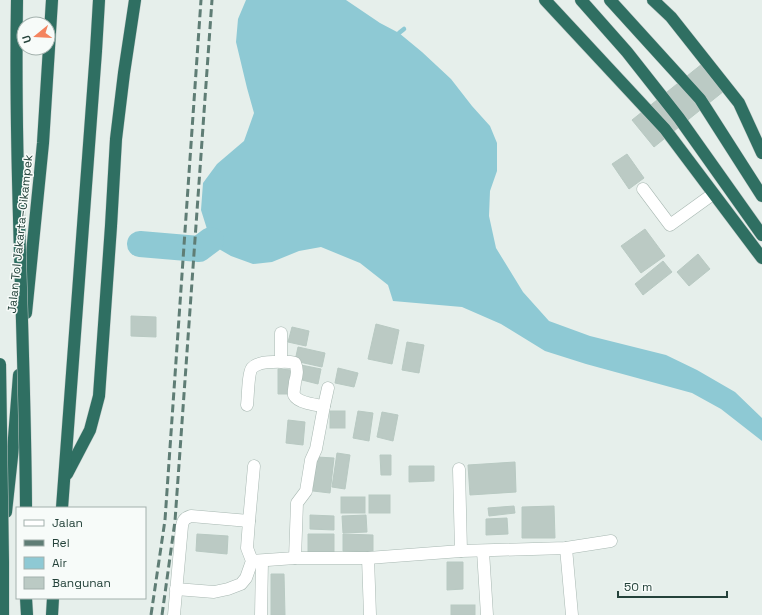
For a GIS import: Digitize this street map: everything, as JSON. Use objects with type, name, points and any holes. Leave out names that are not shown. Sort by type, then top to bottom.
[{"type":"highway","points":[[17,0],[16,63],[26,507]]},
{"type":"highway","name":"Jalan Tol Jakarta–Cikampek","points":[[0,567],[42,151],[52,0]]},
{"type":"highway","points":[[62,507],[99,0]]},
{"type":"highway","points":[[65,479],[90,430],[99,396],[116,139],[135,0]]},
{"type":"highway","points":[[545,0],[665,129],[762,258]]},
{"type":"highway","points":[[581,0],[627,52],[679,118],[762,236]]},
{"type":"highway","points":[[610,0],[700,99],[762,196]]},
{"type":"highway","points":[[653,0],[671,17],[739,103],[762,153]]},
{"type":"highway","points":[[0,364],[3,615]]},
{"type":"highway","points":[[26,599],[27,615]]},
{"type":"highway","points":[[52,615],[53,599]]},
{"type":"street","points":[[643,189],[670,225],[713,194]]},
{"type":"street","points":[[281,333],[281,362]]},
{"type":"street","points":[[247,405],[250,372],[253,367],[269,362],[291,362],[295,363],[298,371],[294,390],[295,396],[304,402],[324,406]]},
{"type":"street","points":[[294,558],[297,503],[306,491],[311,460],[316,449],[328,388]]},
{"type":"street","points":[[254,466],[248,521],[247,548],[257,561],[261,615]]},
{"type":"street","points":[[459,469],[462,551]]},
{"type":"street","points":[[174,615],[182,526],[185,518],[191,516],[248,521]]},
{"type":"street","points":[[257,561],[294,558],[368,558],[462,551],[566,548],[611,541]]},
{"type":"street","points":[[566,548],[572,615]]},
{"type":"street","points":[[483,551],[487,615]]},
{"type":"street","points":[[368,558],[370,615]]},
{"type":"street","points":[[176,589],[214,592],[228,589],[241,584],[257,561]]},
{"type":"water","points":[[246,0],[346,0],[380,23],[399,33],[422,52],[451,79],[490,126],[497,143],[497,171],[490,191],[489,216],[496,248],[523,292],[549,321],[590,336],[666,355],[697,370],[735,392],[762,418],[762,441],[721,409],[692,393],[586,364],[545,351],[501,324],[462,307],[393,301],[388,285],[360,263],[321,247],[299,251],[272,262],[253,264],[231,256],[212,245],[201,210],[203,183],[217,164],[244,141],[254,113],[236,42],[238,19]]},
{"type":"building","points":[[702,64],[724,91],[654,147],[632,120]]},
{"type":"building","points":[[627,154],[644,178],[629,189],[612,164]]},
{"type":"building","points":[[645,229],[665,256],[641,273],[621,246]]},
{"type":"building","points":[[698,254],[710,269],[689,286],[677,272]]},
{"type":"building","points":[[663,261],[672,272],[643,295],[635,284]]},
{"type":"building","points":[[131,316],[156,317],[156,337],[131,336]]},
{"type":"building","points":[[376,324],[399,330],[392,364],[368,359]]},
{"type":"building","points":[[292,327],[309,331],[306,346],[288,342]]},
{"type":"building","points":[[407,342],[424,345],[419,373],[402,370]]},
{"type":"building","points":[[298,347],[325,353],[322,367],[295,361]]},
{"type":"building","points":[[301,365],[321,369],[318,384],[298,379]]},
{"type":"building","points":[[338,368],[358,373],[354,387],[335,383]]},
{"type":"building","points":[[278,369],[292,370],[291,394],[278,394]]},
{"type":"building","points":[[330,411],[345,411],[345,428],[330,428]]},
{"type":"building","points":[[358,411],[373,413],[369,441],[353,438]]},
{"type":"building","points":[[382,412],[398,415],[393,441],[377,437]]},
{"type":"building","points":[[288,420],[305,422],[303,445],[286,443]]},
{"type":"building","points":[[337,453],[350,455],[345,489],[332,487]]},
{"type":"building","points":[[380,455],[391,455],[391,475],[381,475]]},
{"type":"building","points":[[317,457],[334,458],[330,493],[313,491]]},
{"type":"building","points":[[515,462],[516,492],[470,495],[468,465]]},
{"type":"building","points":[[409,466],[434,466],[434,481],[409,482]]},
{"type":"building","points":[[369,495],[390,495],[390,513],[369,513]]},
{"type":"building","points":[[341,497],[365,497],[365,513],[341,513]]},
{"type":"building","points":[[514,506],[515,513],[489,516],[488,508]]},
{"type":"building","points":[[554,506],[555,538],[522,538],[522,507]]},
{"type":"building","points":[[310,515],[334,516],[334,530],[310,529]]},
{"type":"building","points":[[366,515],[367,532],[343,533],[342,516]]},
{"type":"building","points":[[507,518],[508,534],[486,535],[486,519]]},
{"type":"building","points":[[197,534],[228,536],[227,554],[196,551]]},
{"type":"building","points":[[308,534],[334,534],[334,555],[308,554]]},
{"type":"building","points":[[343,534],[373,535],[373,552],[343,551]]},
{"type":"building","points":[[447,562],[463,562],[463,589],[447,590]]},
{"type":"building","points":[[271,574],[284,574],[285,615],[271,615]]},
{"type":"building","points":[[451,605],[475,605],[475,615],[451,615]]},
{"type":"waterway","points":[[399,33],[404,29]]},
{"type":"waterway","points":[[140,244],[199,249],[211,240]]},
{"type":"railway","points":[[151,615],[165,520],[201,0]]},
{"type":"railway","points":[[162,615],[175,521],[212,0]]}]
